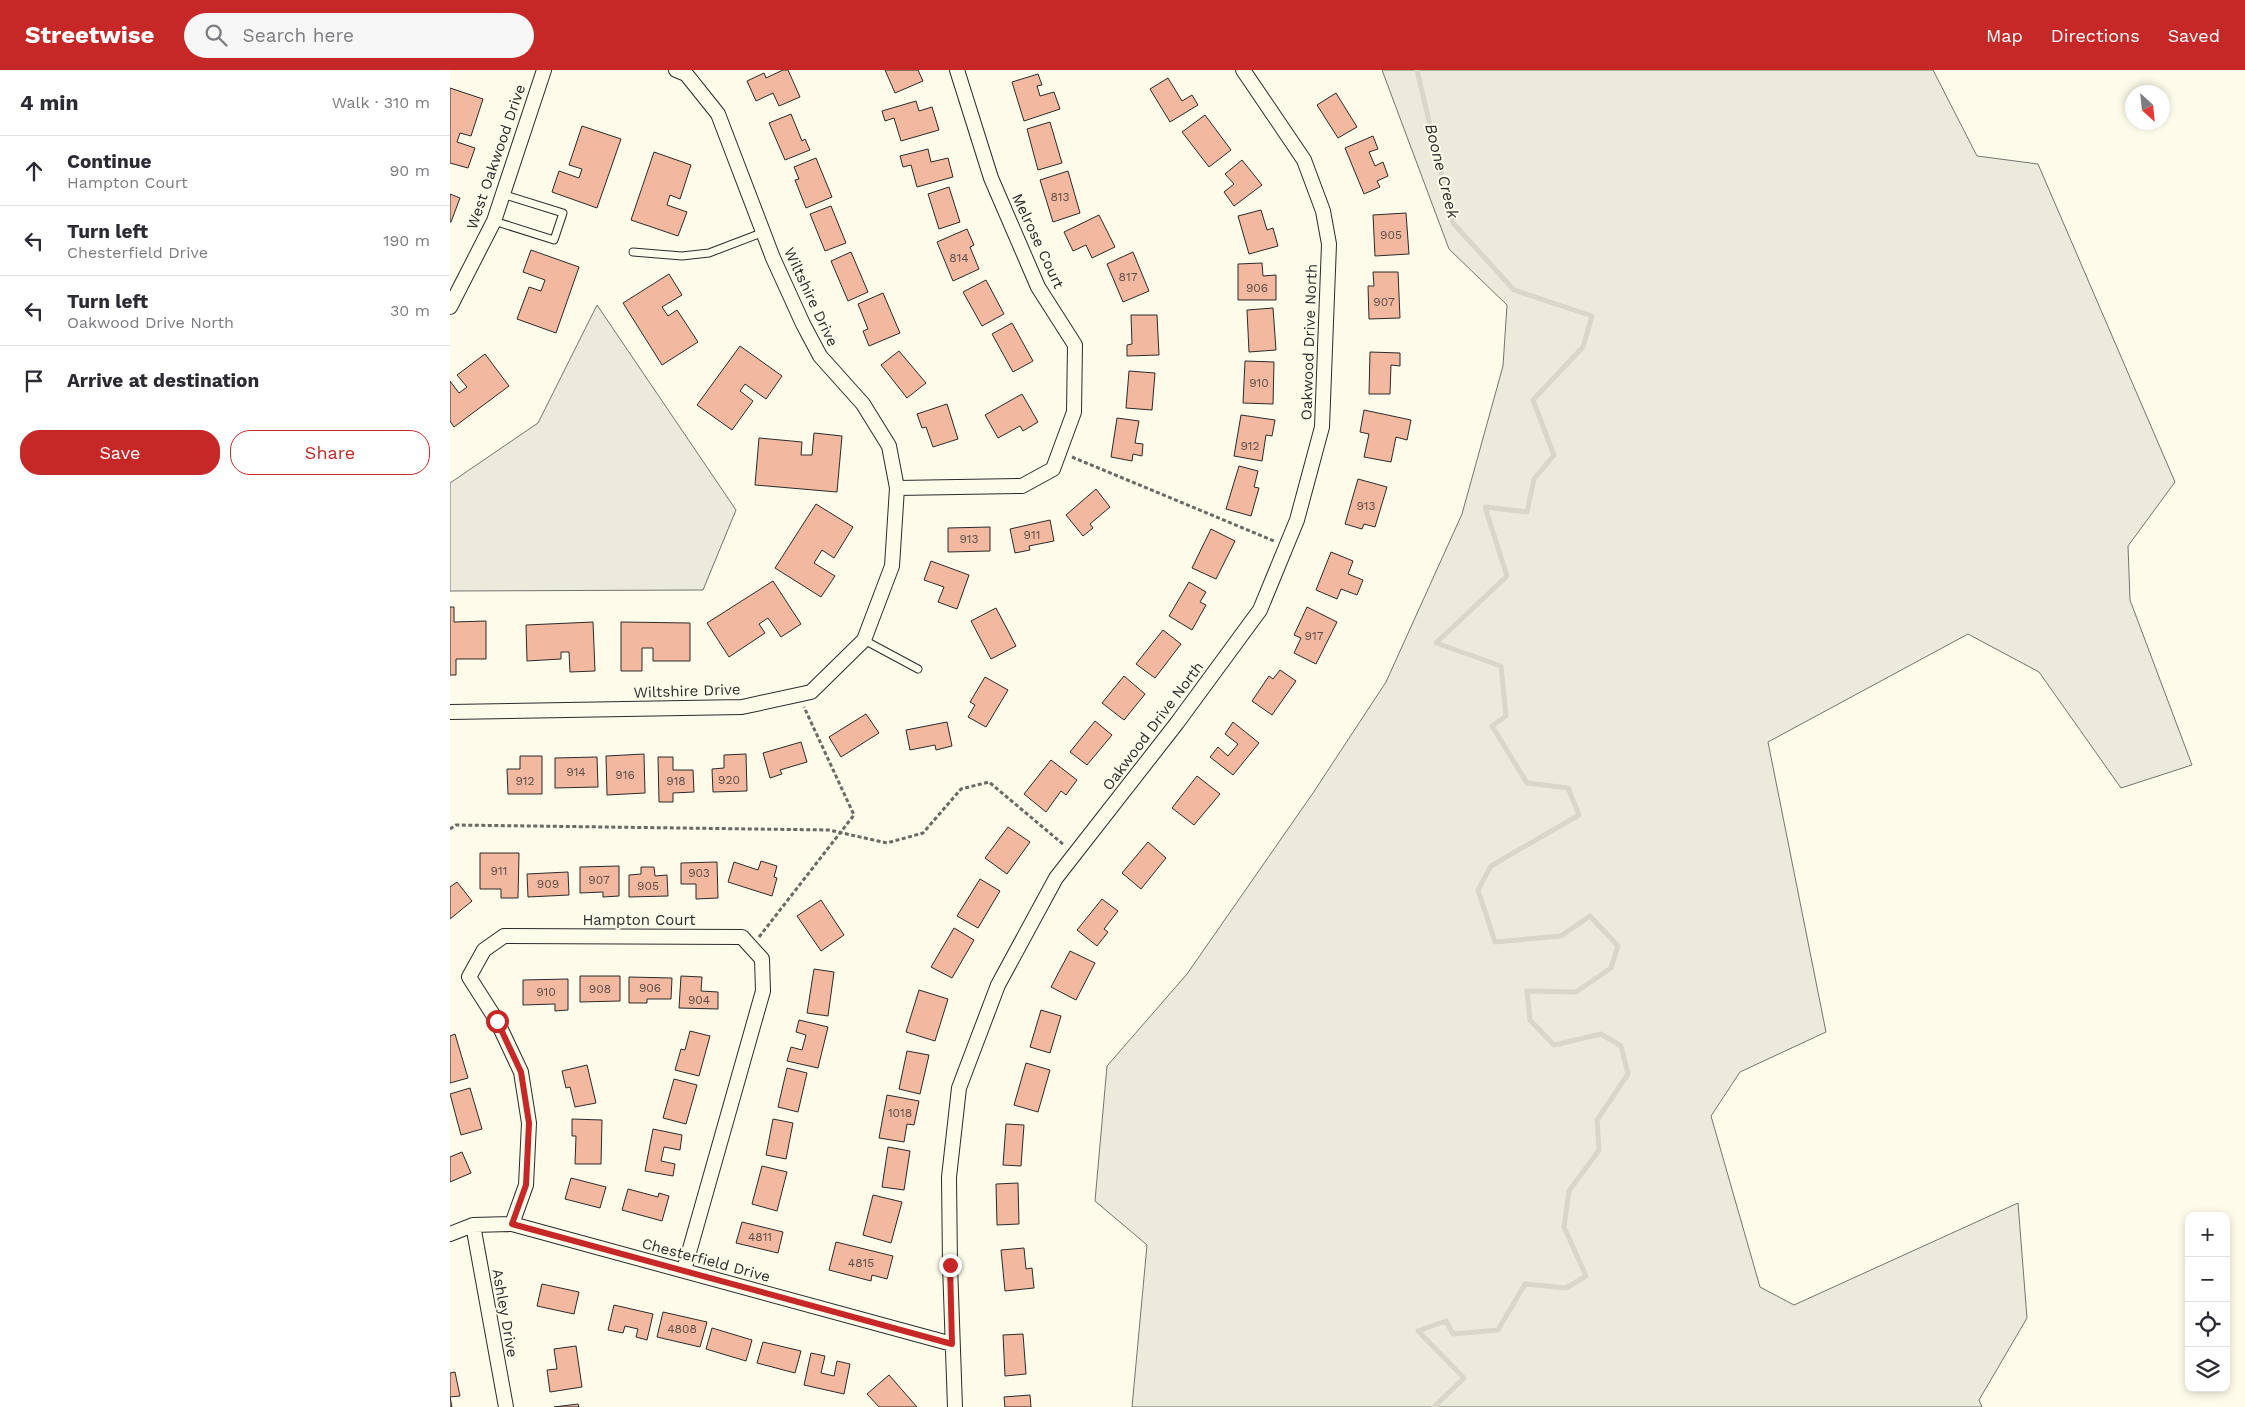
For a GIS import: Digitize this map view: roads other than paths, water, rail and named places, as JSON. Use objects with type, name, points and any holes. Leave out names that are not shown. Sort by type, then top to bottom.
[{"type":"street","name":"West Oakwood Drive","points":[[450,307],[494,221],[544,70]]},
{"type":"street","name":"Wiltshire Drive","points":[[450,712],[742,707],[811,692],[864,640],[892,566],[896,488],[889,446],[863,404],[820,356],[799,316],[718,114],[686,74],[676,70]]},
{"type":"street","name":"Melrose Court","points":[[896,488],[1022,486],[1053,469],[1074,412],[1075,345],[1034,278],[991,178],[957,70]]},
{"type":"street","name":"Oakwood Drive North","points":[[955,1407],[949,1177],[960,1088],[998,985],[1056,878],[1177,723],[1260,610],[1297,520],[1322,427],[1329,244],[1319,194],[1304,160],[1243,70]]},
{"type":"street","name":"Hampton Court","points":[[512,1224],[526,1185],[529,1123],[521,1072],[497,1021],[470,977],[484,950],[504,936],[742,937],[762,959],[763,991],[684,1270]]},
{"type":"street","name":"Chesterfield Drive","points":[[450,1234],[473,1225],[512,1224],[952,1344]]},
{"type":"street","name":"Ashley Drive","points":[[473,1225],[506,1407]]},
{"type":"lane","points":[[494,221],[554,240],[563,212],[502,194]]},
{"type":"lane","points":[[633,252],[682,256],[708,253],[764,232]]},
{"type":"lane","points":[[864,640],[918,669]]},
{"type":"waterway","name":"Boone Creek","points":[[1417,70],[1453,223],[1514,290],[1592,316],[1583,347],[1533,400],[1554,455],[1534,479],[1527,512],[1485,507],[1507,576],[1436,643],[1501,666],[1506,716],[1492,726],[1527,783],[1568,788],[1579,815],[1491,866],[1478,890],[1495,942],[1561,936],[1590,916],[1618,946],[1611,968],[1576,992],[1527,991],[1530,1020],[1554,1045],[1601,1034],[1621,1046],[1628,1074],[1597,1120],[1599,1150],[1569,1191],[1564,1227],[1586,1276],[1566,1288],[1525,1284],[1498,1330],[1453,1334],[1446,1321],[1418,1331],[1464,1378],[1434,1407]]}]
